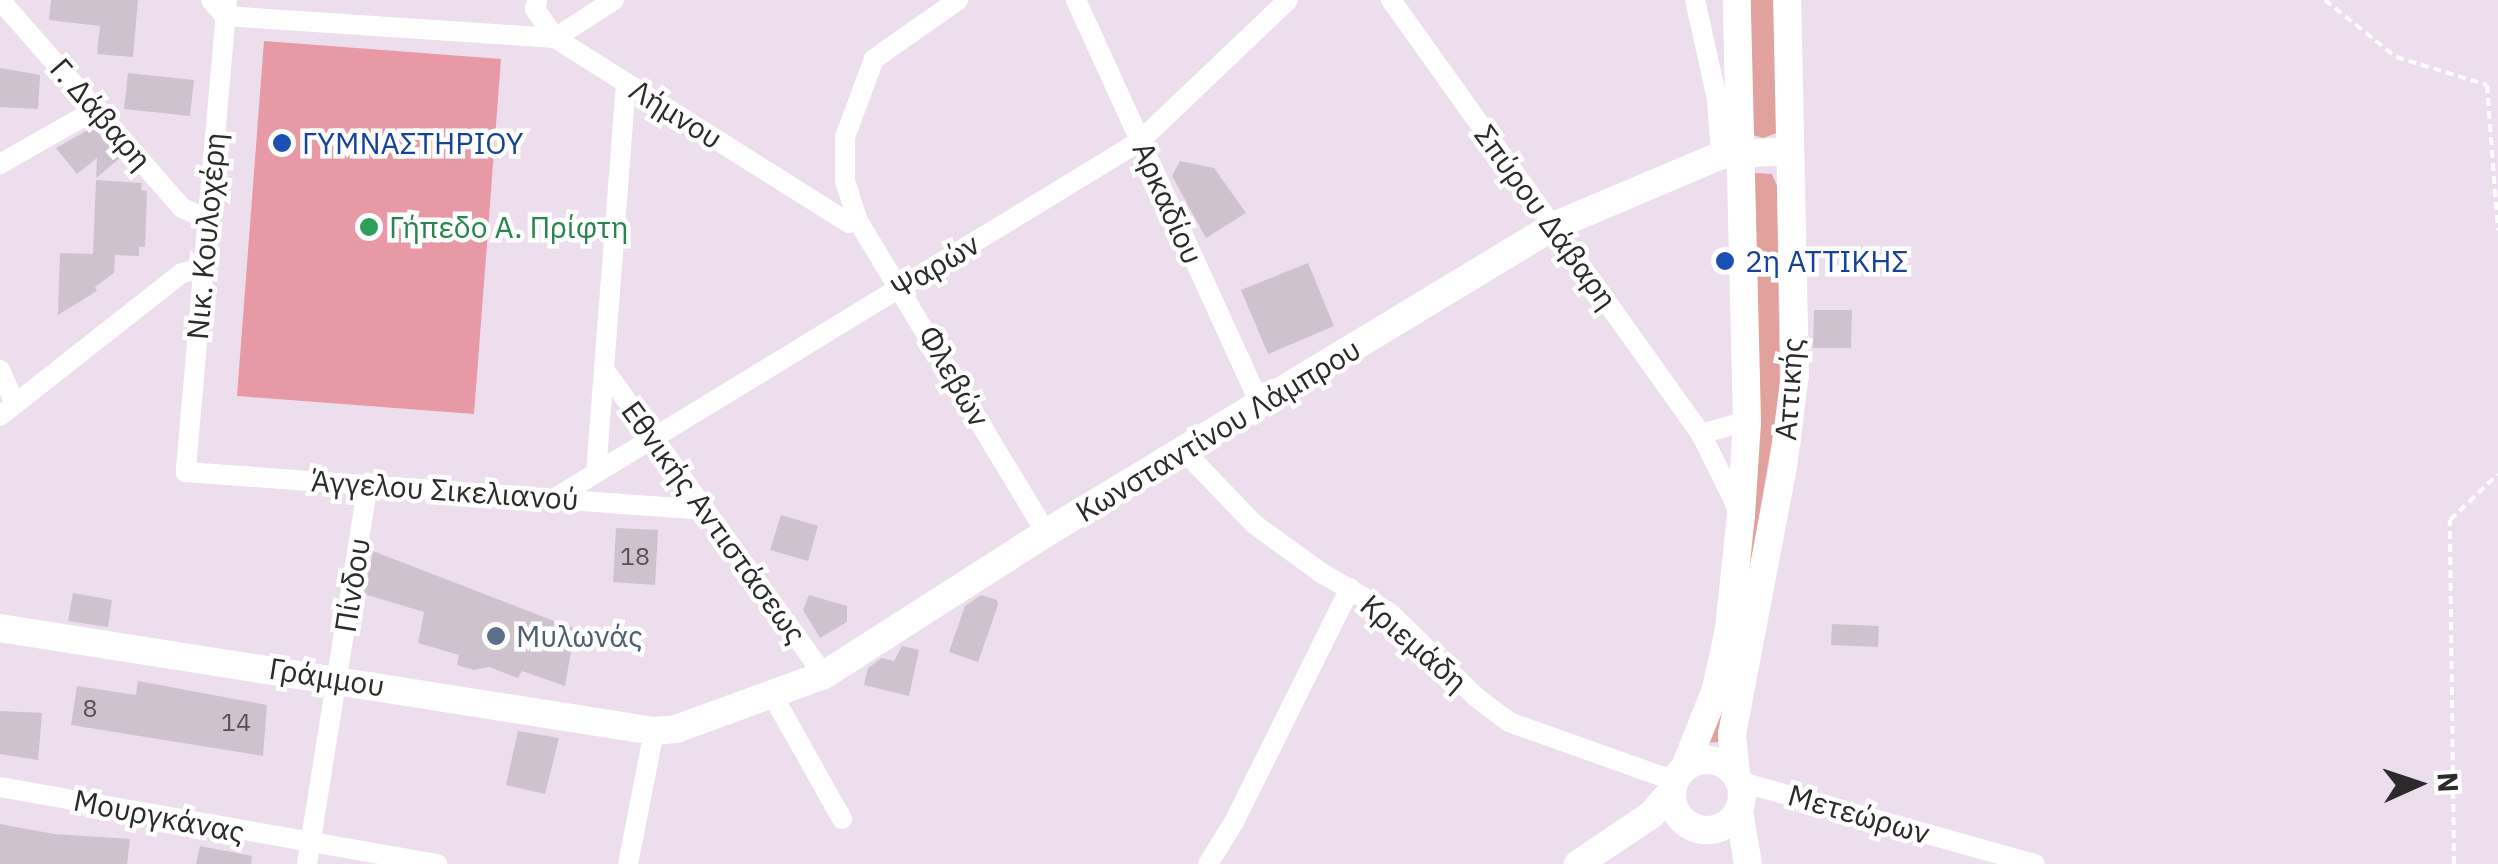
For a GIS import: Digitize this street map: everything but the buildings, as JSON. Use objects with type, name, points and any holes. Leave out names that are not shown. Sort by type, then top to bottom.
[{"type":"street","name":"Γ. Δάβαρη","points":[[0,0],[182,208],[208,219]]},
{"type":"street","points":[[211,0],[226,8],[555,38],[614,0]]},
{"type":"street","points":[[858,220],[845,181],[845,138],[874,59],[958,0]]},
{"type":"street","name":"Αρκαδίου","points":[[1076,0],[1260,406]]},
{"type":"street","name":"Ψαρών","points":[[555,498],[1140,141],[1288,0]]},
{"type":"street","name":"Σπύρου Δάβαρη","points":[[1391,0],[1701,434],[1741,515]]},
{"type":"street","points":[[1694,0],[1731,154]]},
{"type":"street","name":"Αττικής","points":[[1677,780],[1716,689],[1729,629],[1741,515],[1747,421],[1731,154],[1737,0]]},
{"type":"street","name":"Αττικής","points":[[1738,778],[1732,734],[1783,467],[1795,375],[1786,0]]},
{"type":"street","points":[[533,3],[555,38]]},
{"type":"street","name":"Νικ. Κουλοχέρη","points":[[186,472],[226,8]]},
{"type":"street","name":"Λήμνου","points":[[555,38],[849,222],[858,220]]},
{"type":"street","points":[[596,472],[626,83]]},
{"type":"street","points":[[0,164],[97,109]]},
{"type":"street","name":"Κωνσταντίνου Λάμπρου","points":[[654,731],[676,729],[824,675],[1046,534],[1554,226],[1731,154],[1790,151]]},
{"type":"street","name":"Φλεβών","points":[[858,220],[902,286],[1046,534]]},
{"type":"street","points":[[0,370],[8,410],[182,273],[204,268]]},
{"type":"street","name":"Εθνικής Αντιστάσεως","points":[[604,369],[824,675]]},
{"type":"street","points":[[1701,434],[1747,421]]},
{"type":"street","name":"Κριεμάδη","points":[[1185,452],[1254,524],[1390,613],[1476,697],[1509,722],[1677,780]]},
{"type":"street","name":"Άγγελου Σικελιανού","points":[[186,472],[705,510]]},
{"type":"street","name":"Πίνδου","points":[[309,854],[368,484]]},
{"type":"street","points":[[1208,864],[1234,822],[1350,588]]},
{"type":"street","name":"Γράμμου","points":[[0,628],[338,678],[654,731]]},
{"type":"street","points":[[773,696],[842,818]]},
{"type":"street","points":[[628,864],[654,731]]},
{"type":"street","points":[[1614,854],[1651,816],[1677,780],[1712,760],[1738,778],[1748,864]]},
{"type":"street","name":"Μετεώρων","points":[[1738,778],[2035,864]]},
{"type":"street","points":[[1677,780],[1676,812],[1731,864]]},
{"type":"street","name":"Μουργκάνας","points":[[0,786],[309,854],[437,864]]},
{"type":"street","points":[[1578,864],[1614,854],[1656,828],[1724,827],[1739,811]]},
{"type":"path","points":[[2325,0],[2396,57],[2487,85],[2498,231]]},
{"type":"path","points":[[2454,864],[2450,520],[2498,474]]},
{"type":"shaded area","points":[[1745,0],[1776,0],[1777,133],[1763,138],[1753,135]]},
{"type":"shaded area","name":"Γήπεδο Α. Πρίφτη","points":[[264,41],[501,59],[474,414],[237,396]]},
{"type":"shaded area","points":[[1755,173],[1772,174],[1777,186],[1780,395],[1728,696],[1718,742],[1705,743],[1725,694]]},
{"type":"place","name":"ΓΥΜΝΑΣΤΗΡΙΟΥ","points":[[282,143]]},
{"type":"place","name":"Γήπεδο Α. Πρίφτη","points":[[369,227]]},
{"type":"place","name":"2η ΑΤΤΙΚΗΣ","points":[[1725,261]]},
{"type":"place","name":"Μυλωνάς","points":[[496,636]]}]
